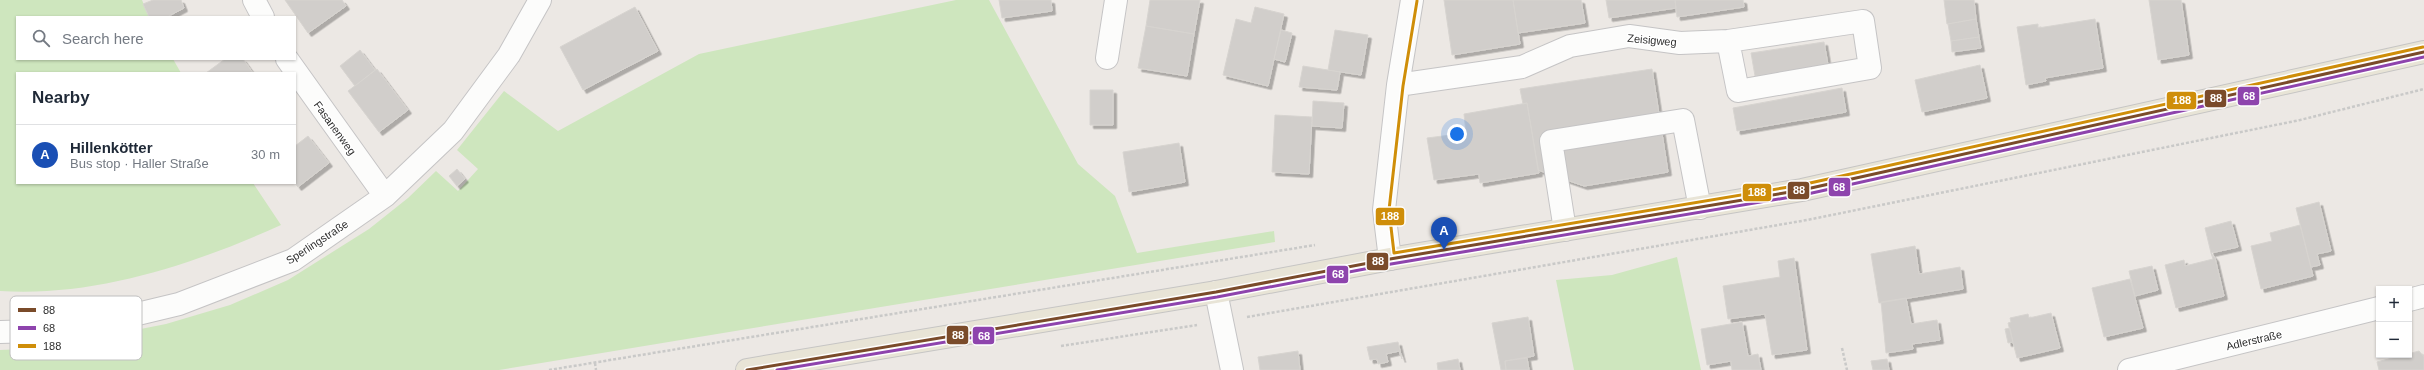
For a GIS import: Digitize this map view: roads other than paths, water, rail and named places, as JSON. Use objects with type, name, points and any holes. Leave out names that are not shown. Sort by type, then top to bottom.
[{"type":"main road","points":[[747,370],[1216,292],[1390,259],[1802,190],[2424,52]]},
{"type":"street","points":[[254,0],[262,16]]},
{"type":"street","name":"Sperlingstraße","points":[[142,313],[179,304],[293,260],[385,196],[453,131],[509,55],[540,0]]},
{"type":"street","points":[[1107,58],[1116,0]]},
{"type":"street","points":[[1390,259],[1384,210],[1398,85],[1412,0]]},
{"type":"street","name":"Zeisigweg","points":[[1398,85],[1522,67],[1570,46],[1629,36],[1680,43],[1728,41],[1863,21],[1870,68],[1738,90],[1728,41]]},
{"type":"street","name":"Fasanenweg","points":[[288,60],[385,196]]},
{"type":"street","points":[[1566,230],[1552,142],[1559,140],[1683,120],[1700,208]]},
{"type":"street","points":[[1216,292],[1232,370]]},
{"type":"street","points":[[2412,299],[2424,296]]},
{"type":"street","name":"Adlerstraße","points":[[2130,370],[2376,309]]},
{"type":"street","name":"Sperlingstraße","points":[[0,332],[10,332]]},
{"type":"place","name":"Hillenkötter","points":[[1444,250]]}]
